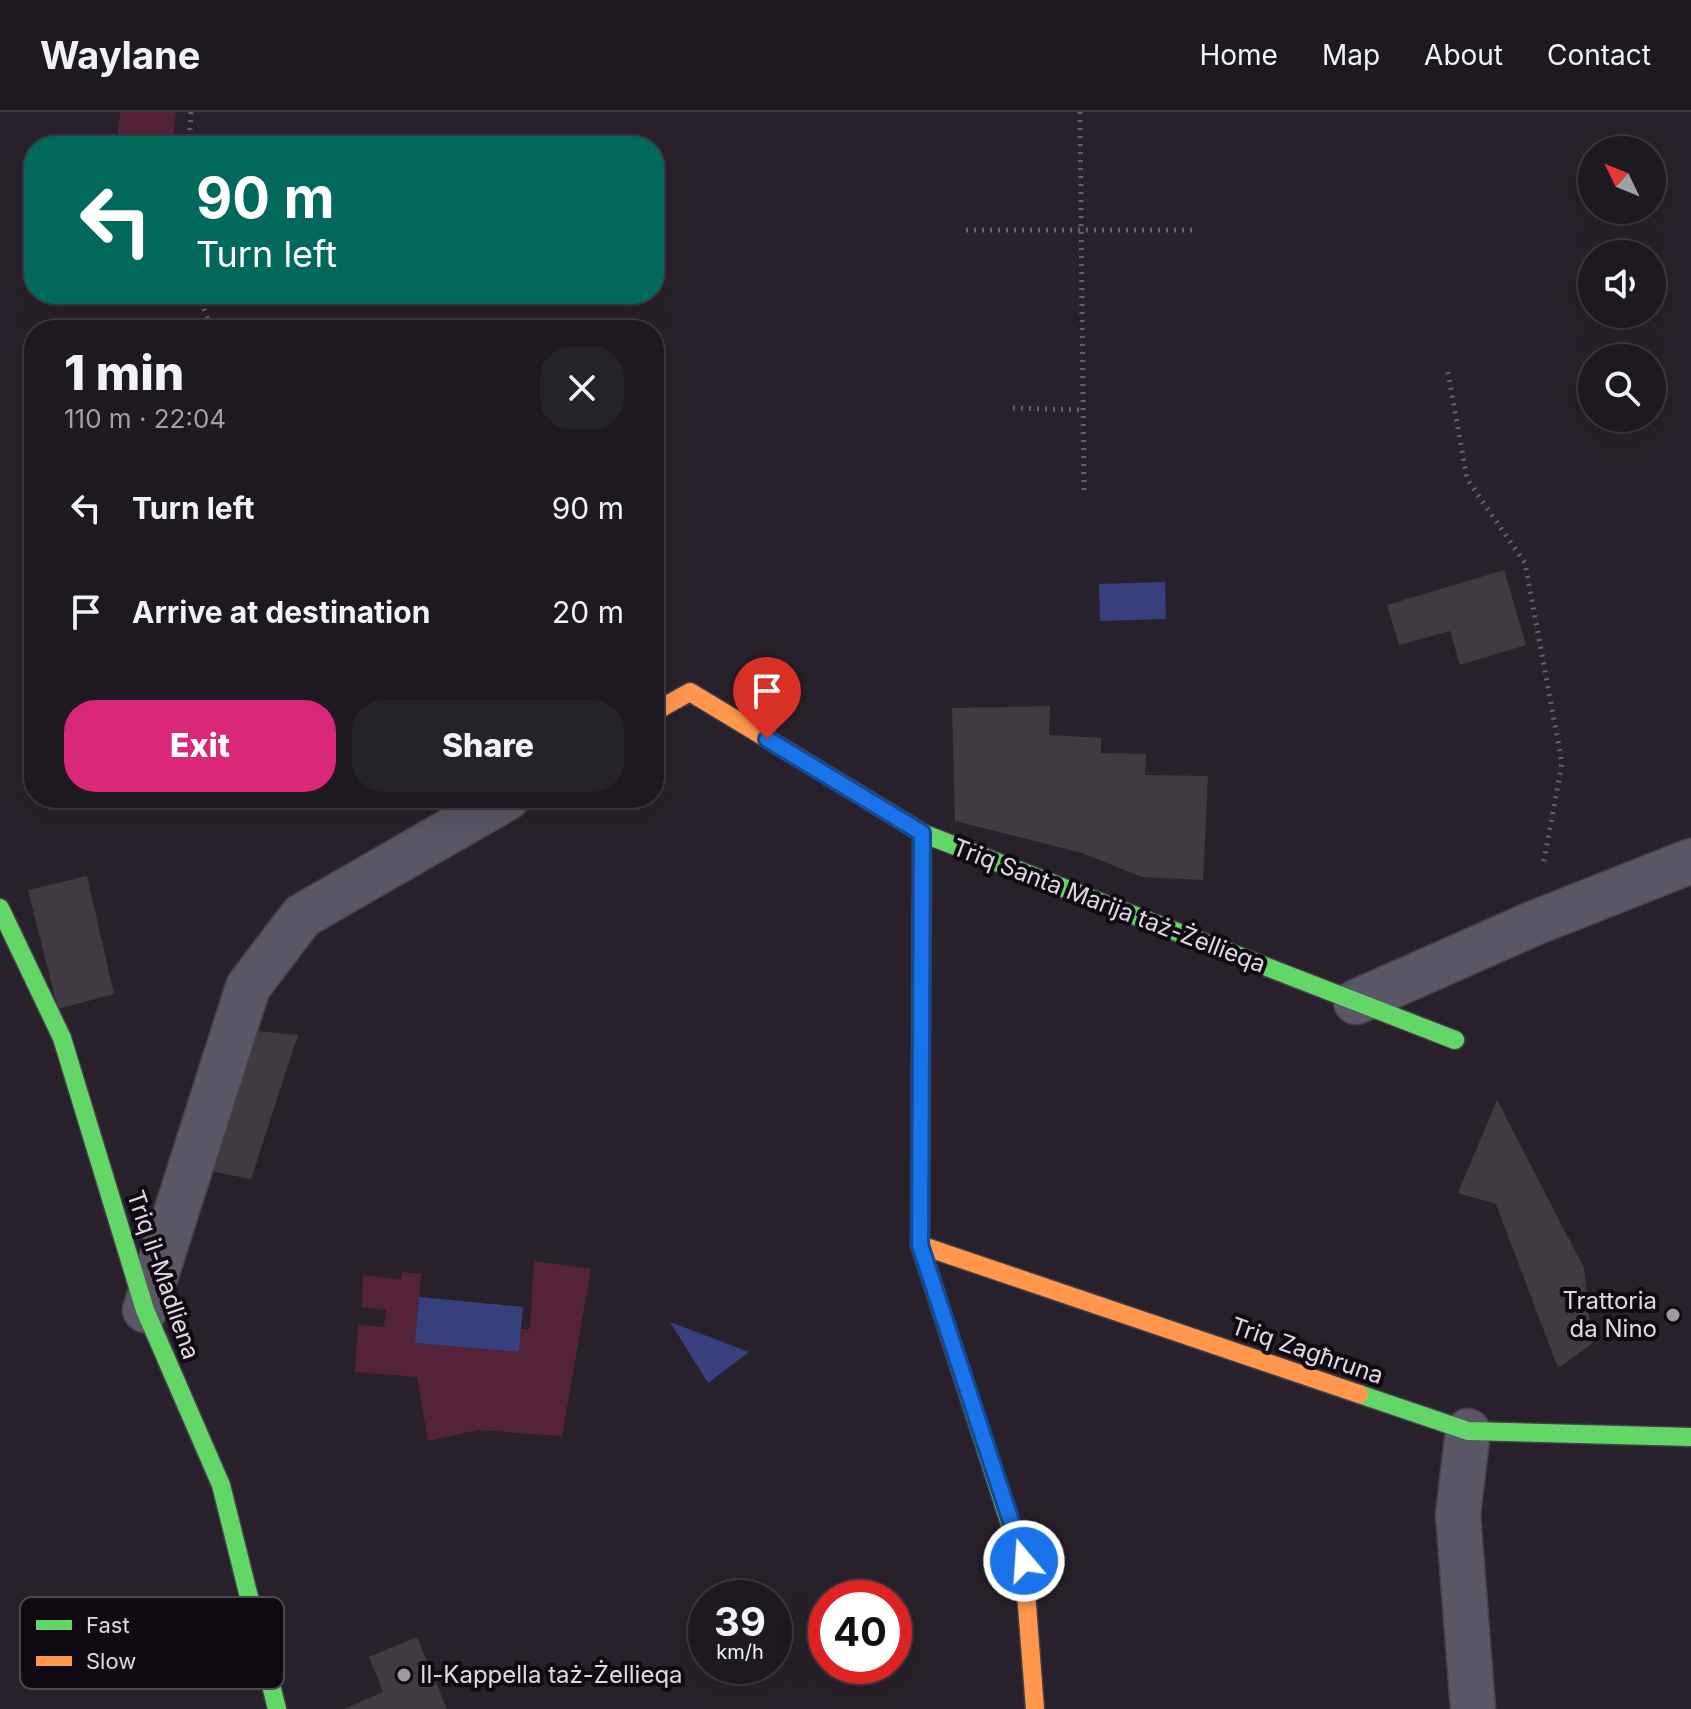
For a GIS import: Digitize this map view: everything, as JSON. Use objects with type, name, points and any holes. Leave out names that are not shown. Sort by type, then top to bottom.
[{"type":"street","name":"Triq Santa Marija taż-Żellieqa","points":[[664,706],[690,692],[922,833],[1455,1040]]},
{"type":"street","points":[[145,1310],[248,987],[302,916],[490,808]]},
{"type":"street","points":[[922,833],[920,1245],[1024,1561],[1035,1709]]},
{"type":"street","points":[[1356,1002],[1532,924],[1691,861]]},
{"type":"street","name":"Triq il-Madliena","points":[[0,908],[62,1038],[145,1310],[221,1485],[250,1597]]},
{"type":"street","name":"Triq Zagħruna","points":[[920,1245],[1468,1431],[1691,1437]]},
{"type":"street","points":[[1468,1431],[1458,1514],[1473,1709]]},
{"type":"street","name":"Triq il-Madliena","points":[[273,1689],[277,1709]]},
{"type":"path","points":[[190,136],[191,112]]},
{"type":"path","points":[[1080,112],[1084,491]]},
{"type":"path","points":[[966,230],[1196,230]]},
{"type":"path","points":[[1448,372],[1467,479],[1525,563],[1562,763],[1532,924]]},
{"type":"path","points":[[1013,408],[1083,410]]},
{"type":"shaded area","points":[[120,112],[176,112],[173,136],[118,136]]},
{"type":"shaded area","points":[[534,1261],[591,1269],[562,1436],[478,1430],[428,1441],[417,1377],[355,1372],[358,1325],[384,1327],[386,1310],[362,1307],[363,1275],[401,1280],[402,1272],[421,1274],[415,1343],[518,1352],[521,1329],[530,1329]]},
{"type":"water","points":[[1165,582],[1166,619],[1100,621],[1099,584]]},
{"type":"water","points":[[419,1297],[523,1307],[519,1352],[415,1343]]},
{"type":"water","points":[[670,1322],[749,1352],[708,1383]]},
{"type":"building","points":[[1504,570],[1526,645],[1460,665],[1450,631],[1399,645],[1387,605]]},
{"type":"building","points":[[1050,706],[1049,735],[1101,738],[1101,753],[1146,754],[1145,775],[1208,776],[1203,880],[1142,877],[1082,853],[955,821],[952,708]]},
{"type":"building","points":[[87,876],[114,994],[58,1009],[28,890]]},
{"type":"building","points":[[246,1030],[298,1035],[251,1179],[199,1169]]},
{"type":"building","points":[[1497,1100],[1584,1268],[1592,1344],[1558,1368],[1496,1204],[1458,1193]]},
{"type":"building","name":"Il-Kappella taż-Żellieqa","points":[[417,1637],[447,1709],[344,1709],[383,1692],[369,1657]]},
{"type":"traffic: fast","points":[[903,821],[922,833],[1455,1040]]},
{"type":"traffic: fast","points":[[922,833],[920,1245],[1024,1567]]},
{"type":"traffic: fast","points":[[0,908],[62,1038],[145,1310],[221,1485],[249,1597]]},
{"type":"traffic: fast","points":[[1359,1394],[1468,1431],[1691,1437]]},
{"type":"traffic: fast","points":[[272,1689],[277,1709]]},
{"type":"traffic: slow","points":[[664,706],[690,692],[903,821]]},
{"type":"traffic: slow","points":[[920,1245],[1359,1394]]},
{"type":"traffic: slow","points":[[1024,1567],[1035,1709]]},
{"type":"place","name":"Trattoria da Nino","points":[[1673,1315]]},
{"type":"place","name":"Il-Kappella taż-Żellieqa","points":[[404,1675]]},
{"type":"route","points":[[767,739],[922,833],[920,1245],[1024,1561]]}]
